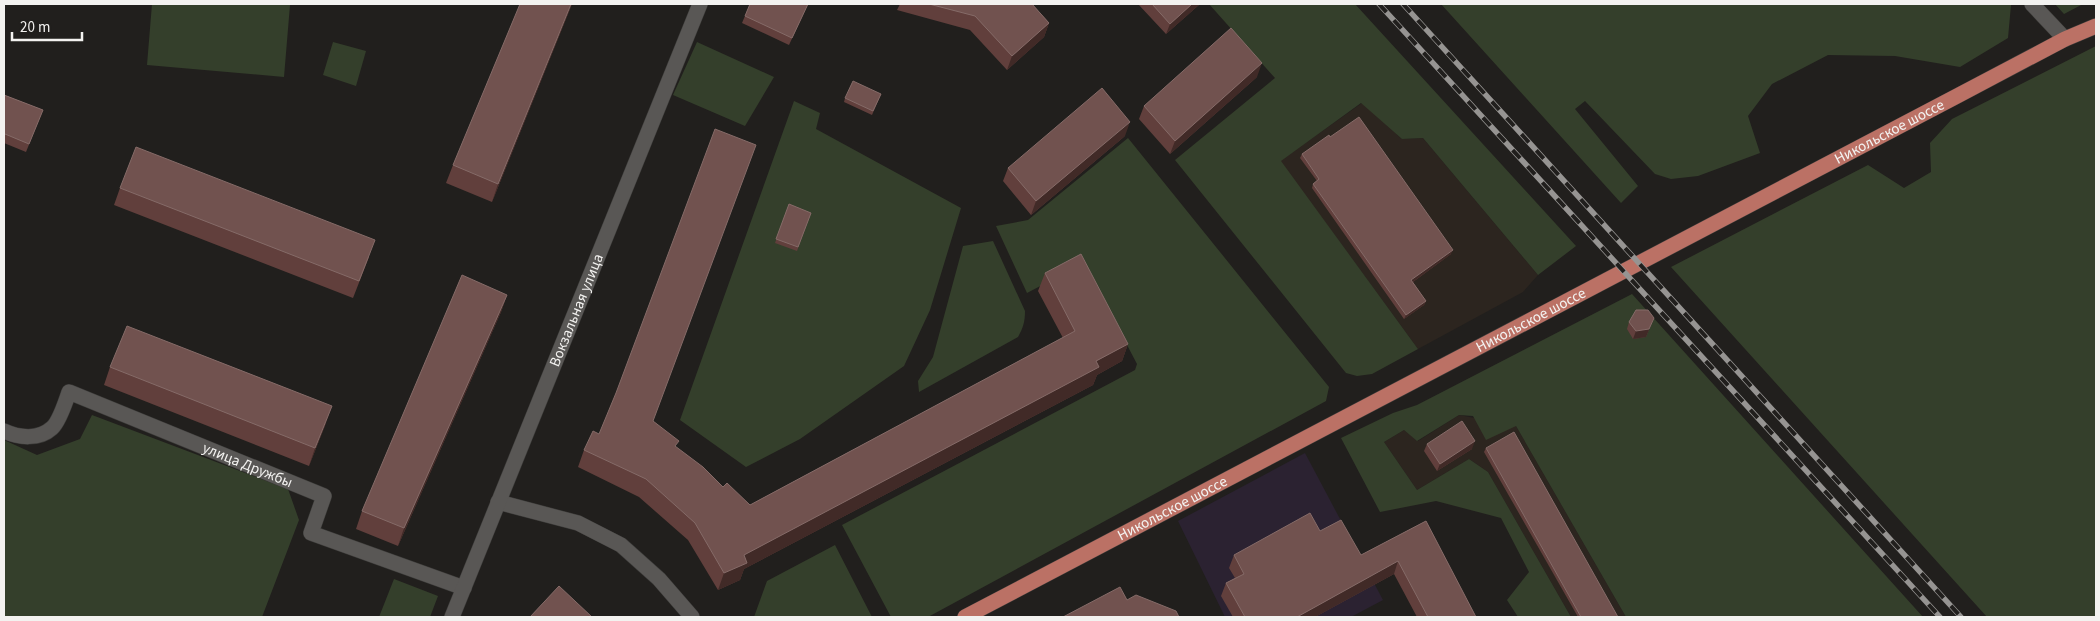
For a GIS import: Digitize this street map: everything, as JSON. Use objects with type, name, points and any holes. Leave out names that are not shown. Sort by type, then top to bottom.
[{"type":"main road","name":"Никольское шоссе","points":[[965,617],[2065,39],[2096,26]]},
{"type":"street","name":"Вокзальная улица","points":[[452,617],[700,4]]},
{"type":"street","points":[[2032,4],[2065,39]]},
{"type":"street","name":"улица Дружбы","points":[[4,431],[13,435],[36,437],[54,427],[69,392],[324,496],[311,533],[464,588]]},
{"type":"street","points":[[498,502],[578,523],[621,545],[659,580],[692,617]]},
{"type":"shaded area","points":[[1362,103],[1402,139],[1423,138],[1538,275],[1523,292],[1418,349],[1280,161]]},
{"type":"shaded area","points":[[1459,415],[1516,426],[1626,617],[1571,617],[1488,472],[1469,459],[1417,490],[1384,442],[1404,430],[1418,441]]},
{"type":"shaded area","points":[[1305,453],[1383,600],[1351,617],[1225,617],[1178,521]]},
{"type":"green space","points":[[152,4],[290,5],[284,77],[147,65]]},
{"type":"green space","points":[[1209,4],[1355,4],[1576,246],[1538,275],[1423,138],[1402,139],[1361,103],[1281,161],[1418,349],[1372,374],[1357,376],[1346,373],[1175,160],[1275,78]]},
{"type":"green space","points":[[1441,4],[2011,5],[2008,38],[1960,67],[1895,56],[1828,55],[1772,84],[1748,116],[1760,153],[1698,176],[1671,179],[1655,174],[1585,101],[1575,109],[1638,186],[1621,203]]},
{"type":"green space","points":[[2055,4],[2083,4],[2064,14]]},
{"type":"green space","points":[[333,42],[366,51],[356,86],[323,75]]},
{"type":"green space","points":[[697,42],[774,77],[745,126],[673,95]]},
{"type":"green space","points":[[2096,46],[2096,617],[1987,617],[1671,267],[1868,165],[1904,188],[1931,172],[1930,143],[1952,119]]},
{"type":"green space","points":[[794,101],[820,113],[816,129],[961,208],[930,310],[904,366],[800,439],[746,467],[680,420]]},
{"type":"green space","points":[[1128,138],[1329,387],[1326,401],[928,617],[891,617],[842,525],[1135,370],[1137,364],[1084,263],[1027,293],[996,226],[1028,220]]},
{"type":"green space","points":[[993,241],[1025,311],[1020,334],[1018,337],[919,392],[918,381],[933,357],[963,246]]},
{"type":"green space","points":[[1632,294],[1923,617],[1626,617],[1516,426],[1486,440],[1473,416],[1459,415],[1417,441],[1404,430],[1384,442],[1417,490],[1469,459],[1488,472],[1571,617],[1518,617],[1507,600],[1529,572],[1501,518],[1436,501],[1380,512],[1341,438],[1393,413],[1417,405]]},
{"type":"green space","points":[[92,415],[288,489],[299,520],[262,617],[4,617],[4,440],[37,455],[80,439]]},
{"type":"green space","points":[[835,545],[872,617],[754,617],[767,581]]},
{"type":"green space","points":[[394,579],[438,596],[430,617],[379,617]]},
{"type":"building","points":[[520,4],[571,4],[498,184],[453,165]]},
{"type":"building","points":[[750,4],[808,4],[792,38],[745,16]]},
{"type":"building","points":[[929,4],[1032,4],[1049,23],[1012,56],[975,16]]},
{"type":"building","points":[[1152,4],[1192,4],[1170,24]]},
{"type":"building","points":[[1231,28],[1262,63],[1175,141],[1144,106]]},
{"type":"building","points":[[853,81],[881,94],[873,111],[845,98]]},
{"type":"building","points":[[1102,88],[1130,122],[1036,201],[1008,168]]},
{"type":"building","points":[[4,95],[43,110],[29,144],[5,134],[4,136]]},
{"type":"building","points":[[1359,117],[1453,250],[1411,280],[1426,301],[1406,315],[1313,184],[1319,179],[1302,154]]},
{"type":"building","points":[[715,129],[756,145],[653,421],[679,441],[675,446],[703,467],[723,487],[727,483],[750,505],[1075,331],[1045,273],[1081,254],[1128,344],[1096,361],[1099,367],[744,555],[747,563],[724,573],[695,523],[646,479],[584,450],[593,431],[599,434],[616,393]]},
{"type":"building","points":[[136,147],[375,240],[359,281],[120,188]]},
{"type":"building","points":[[789,204],[811,213],[798,247],[776,239]]},
{"type":"building","points":[[462,275],[507,295],[404,528],[362,511]]},
{"type":"building","points":[[1636,310],[1648,310],[1654,318],[1649,329],[1636,331],[1629,322]]},
{"type":"building","points":[[127,326],[332,406],[315,448],[110,367]]},
{"type":"building","points":[[1462,421],[1475,441],[1440,464],[1427,444]]},
{"type":"building","points":[[1514,432],[1618,617],[1581,617],[1486,448]]},
{"type":"building","points":[[1310,513],[1320,531],[1341,520],[1361,555],[1426,521],[1476,617],[1428,617],[1398,561],[1297,617],[1245,617],[1226,583],[1244,574],[1234,555]]},
{"type":"building","points":[[559,586],[592,617],[530,617]]},
{"type":"building","points":[[1120,587],[1127,600],[1136,595],[1176,611],[1179,617],[1063,617]]},
{"type":"railway","points":[[1379,4],[1940,617]]},
{"type":"railway","points":[[1403,4],[1961,617]]}]
